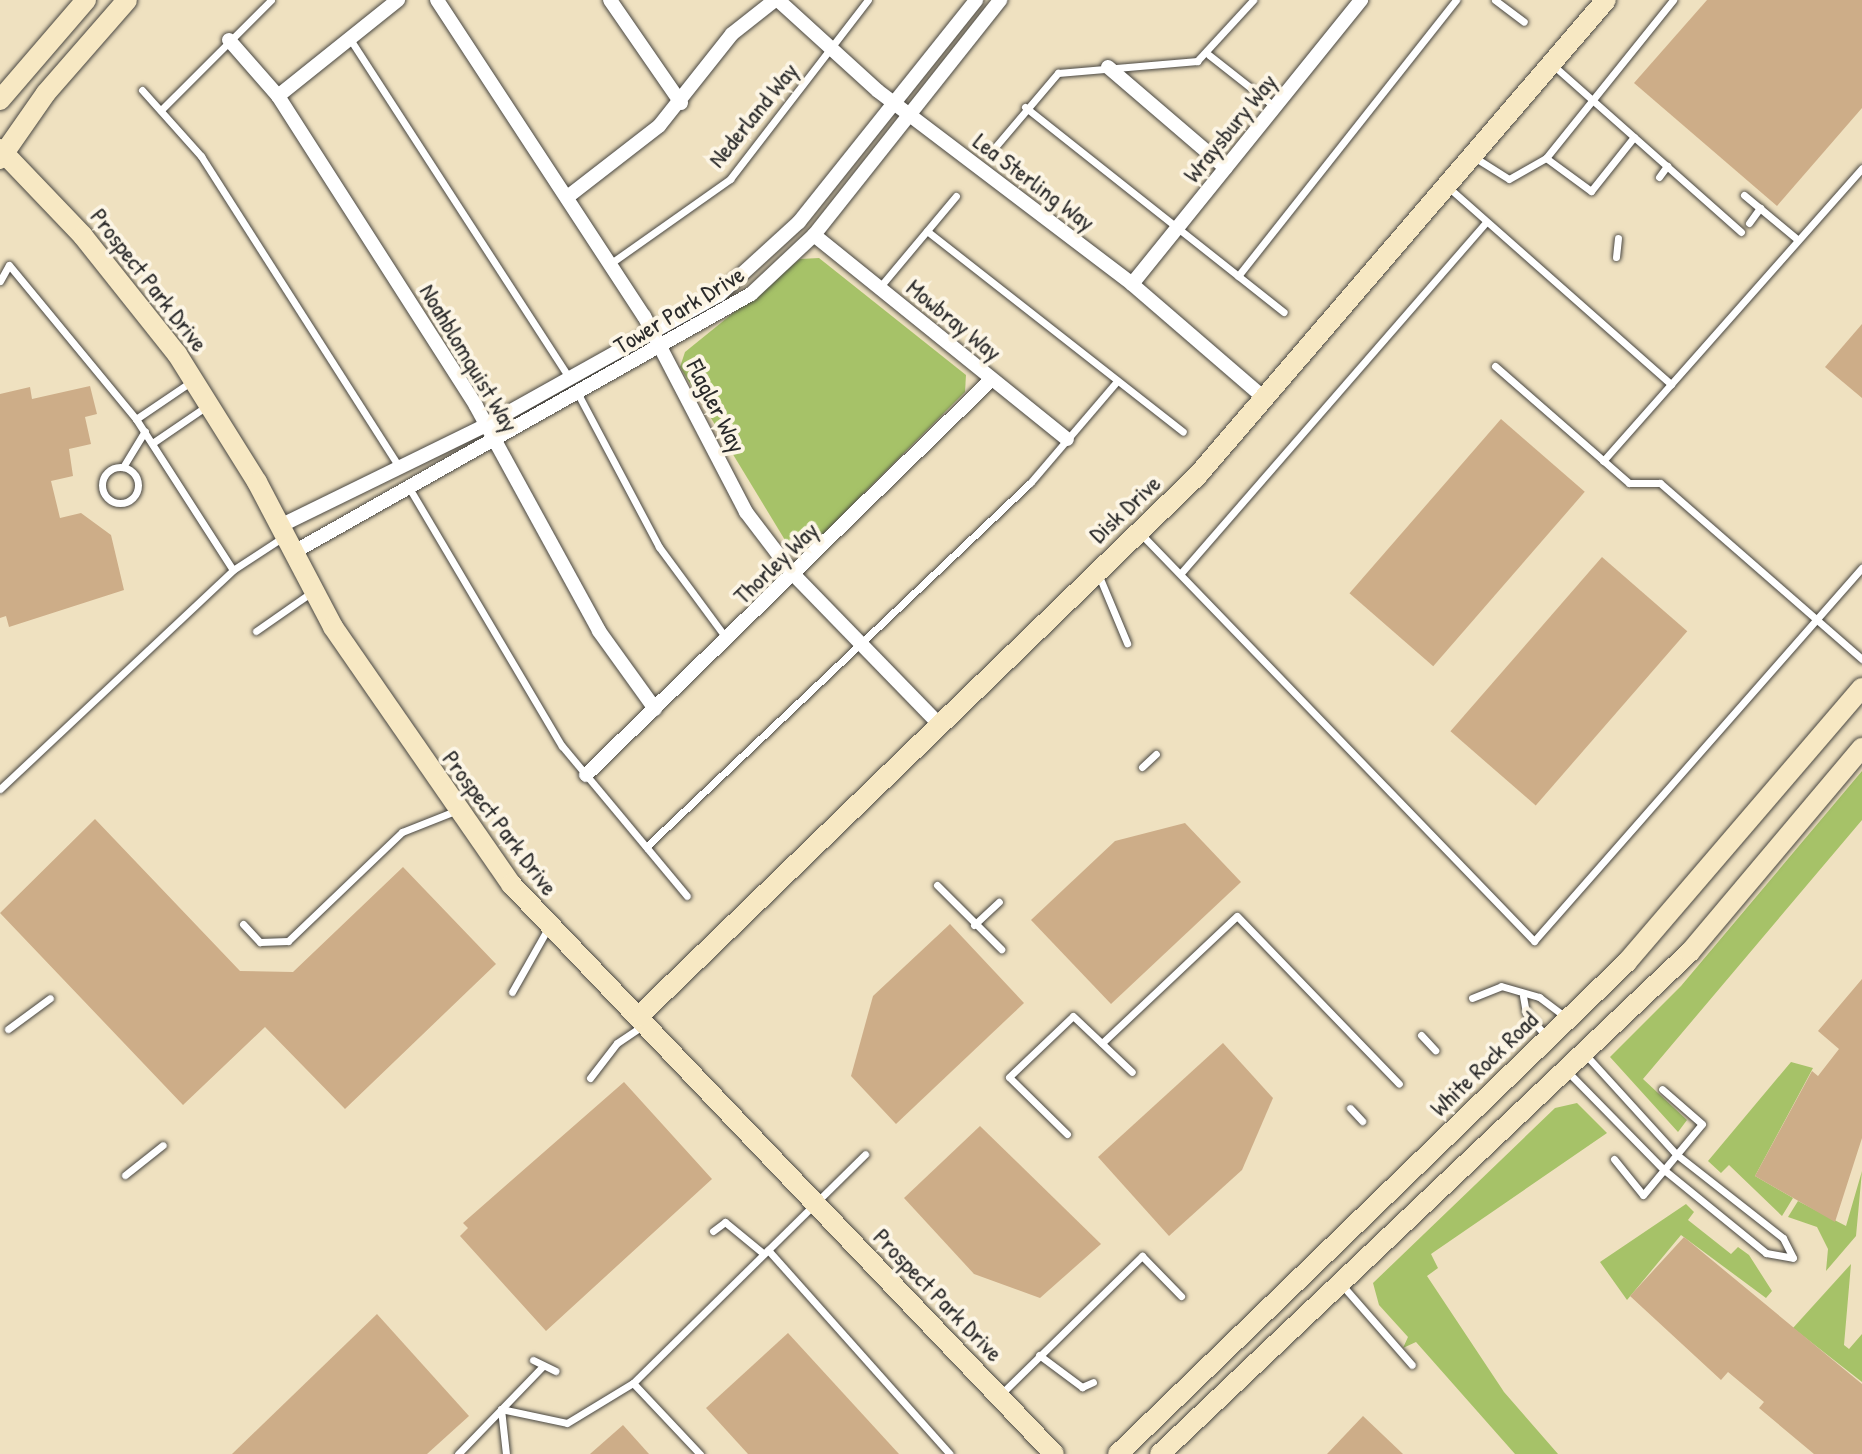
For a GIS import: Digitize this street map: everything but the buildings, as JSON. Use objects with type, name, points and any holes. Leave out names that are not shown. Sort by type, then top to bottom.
[{"type":"street","points":[[0,100],[86,0]]},
{"type":"street","points":[[1,154],[127,0]]},
{"type":"street","points":[[278,96],[398,0]]},
{"type":"street","name":"Flagler Way","points":[[437,0],[570,195],[654,334],[746,512],[794,575],[939,724]]},
{"type":"street","points":[[610,0],[681,103]]},
{"type":"street","points":[[570,195],[681,103],[732,34],[776,0]]},
{"type":"street","name":"Lea Sterling Way","points":[[776,0],[829,51],[1132,284],[1264,398]]},
{"type":"street","name":"Tower Park Drive","points":[[286,538],[407,485],[570,379],[719,295],[778,244],[976,0]]},
{"type":"street","name":"Tower Park Drive","points":[[286,538],[400,469],[578,394],[662,350],[751,294],[814,235],[1000,0]]},
{"type":"street","name":"Wraysbury Way","points":[[1132,284],[1361,0]]},
{"type":"street","name":"Disk Drive","points":[[642,1020],[939,724],[1097,570],[1140,533],[1264,398],[1606,0]]},
{"type":"street","name":"Noahblomquist Way","points":[[229,40],[278,96],[490,432],[599,631],[655,709]]},
{"type":"street","points":[[1108,67],[1226,168]]},
{"type":"street","name":"Prospect Park Drive","points":[[1,154],[83,236],[194,380],[314,591],[455,811],[548,928],[642,1020],[1054,1454]]},
{"type":"street","name":"Mowbray Way","points":[[814,235],[1067,439]]},
{"type":"street","name":"Thorley Way","points":[[586,775],[992,379]]},
{"type":"street","name":"White Rock Road","points":[[1118,1454],[1642,946],[1862,688]]},
{"type":"street","points":[[1160,1454],[1564,1068],[1690,952],[1862,748]]},
{"type":"lane","points":[[162,109],[271,0]]},
{"type":"lane","name":"Nederland Way","points":[[611,263],[730,179],[868,0]]},
{"type":"lane","points":[[996,146],[1025,107],[1066,69],[1171,67],[1209,55],[1253,0]]},
{"type":"lane","points":[[1238,276],[1456,0]]},
{"type":"lane","points":[[1495,0],[1524,22]]},
{"type":"lane","points":[[1472,156],[1509,179],[1546,158],[1673,0]]},
{"type":"lane","points":[[349,39],[570,379]]},
{"type":"lane","points":[[1209,55],[1275,107]]},
{"type":"lane","points":[[1550,63],[1741,232]]},
{"type":"lane","points":[[142,90],[162,109],[294,295],[400,469]]},
{"type":"lane","points":[[1025,107],[1284,312]]},
{"type":"lane","points":[[1546,158],[1591,191],[1634,137]]},
{"type":"lane","points":[[1659,177],[1667,166]]},
{"type":"lane","points":[[1603,461],[1862,168]]},
{"type":"lane","points":[[1447,186],[1485,223],[1671,384]]},
{"type":"lane","points":[[1744,195],[1798,240]]},
{"type":"lane","points":[[879,288],[956,196]]},
{"type":"lane","points":[[1699,211],[1707,201]]},
{"type":"lane","points":[[1749,223],[1760,208]]},
{"type":"lane","points":[[1181,573],[1485,223]]},
{"type":"lane","points":[[927,231],[1183,432]]},
{"type":"lane","points":[[1616,257],[1618,238]]},
{"type":"lane","points":[[0,281],[9,265],[136,419],[154,442],[233,570]]},
{"type":"lane","points":[[1495,366],[1629,483],[1660,483],[1862,659]]},
{"type":"lane","points":[[136,419],[194,380]]},
{"type":"lane","points":[[646,847],[863,645],[1067,439],[1117,381]]},
{"type":"lane","points":[[578,394],[659,547],[727,640]]},
{"type":"lane","points":[[154,442],[209,404]]},
{"type":"lane","points":[[123,467],[136,477],[137,491],[114,502],[103,479],[123,467],[145,431]]},
{"type":"lane","points":[[407,485],[511,670],[586,775],[687,896]]},
{"type":"lane","points":[[1140,533],[1534,941],[1862,568]]},
{"type":"lane","points":[[0,789],[233,570],[286,538]]},
{"type":"lane","points":[[1097,570],[1127,643]]},
{"type":"lane","points":[[256,631],[314,591]]},
{"type":"lane","points":[[1142,767],[1156,754]]},
{"type":"lane","points":[[243,924],[260,942],[288,941],[402,832],[455,811]]},
{"type":"lane","points":[[937,885],[1001,949]]},
{"type":"lane","points":[[974,925],[999,902]]},
{"type":"lane","points":[[1102,1043],[1237,916],[1399,1084]]},
{"type":"lane","points":[[512,992],[548,928]]},
{"type":"lane","points":[[1472,998],[1501,986],[1523,996],[1539,997],[1568,1018]]},
{"type":"lane","points":[[1523,996],[1526,1013],[1548,1038]]},
{"type":"lane","points":[[8,1029],[50,998]]},
{"type":"lane","points":[[1067,1134],[1009,1077],[1073,1016],[1132,1072]]},
{"type":"lane","points":[[590,1078],[617,1043],[642,1020]]},
{"type":"lane","points":[[1421,1035],[1435,1050]]},
{"type":"lane","points":[[1564,1068],[1663,1169],[1766,1253],[1793,1258],[1783,1238],[1676,1154],[1583,1051]]},
{"type":"lane","points":[[1614,1159],[1643,1195],[1702,1124],[1662,1089]]},
{"type":"lane","points":[[1350,1108],[1362,1121]]},
{"type":"lane","points":[[125,1175],[163,1145]]},
{"type":"lane","points":[[501,1409],[567,1423],[633,1383],[865,1154]]},
{"type":"lane","points":[[713,1231],[725,1222],[766,1252],[950,1454]]},
{"type":"lane","points":[[998,1397],[1142,1256],[1181,1296]]},
{"type":"lane","points":[[1340,1283],[1412,1365]]},
{"type":"lane","points":[[1039,1355],[1082,1387],[1093,1382]]},
{"type":"lane","points":[[533,1360],[541,1368],[556,1371]]},
{"type":"lane","points":[[458,1454],[541,1368]]},
{"type":"lane","points":[[633,1383],[700,1454]]},
{"type":"lane","points":[[501,1409],[506,1454]]},
{"type":"green space","points":[[819,258],[966,375],[965,392],[808,549],[791,550],[680,367],[685,352],[800,259]]},
{"type":"green space","points":[[1862,771],[1862,820],[1643,1079],[1687,1120],[1678,1132],[1610,1057],[1681,986]]},
{"type":"green space","points":[[1791,1062],[1813,1068],[1755,1176],[1793,1198],[1782,1216],[1729,1165],[1721,1173],[1708,1161]]},
{"type":"green space","points":[[1577,1103],[1607,1133],[1431,1254],[1438,1268],[1427,1276],[1504,1392],[1558,1454],[1515,1454],[1416,1342],[1403,1348],[1408,1337],[1379,1305],[1373,1283],[1555,1108]]},
{"type":"green space","points":[[1862,1171],[1856,1236],[1826,1271],[1828,1249],[1817,1227],[1788,1217],[1798,1201],[1846,1226]]},
{"type":"green space","points":[[1686,1204],[1694,1212],[1688,1220],[1731,1254],[1738,1247],[1749,1255],[1772,1291],[1766,1298],[1681,1235],[1627,1300],[1600,1262]]},
{"type":"green space","points":[[1851,1264],[1844,1345],[1849,1349],[1862,1334],[1862,1382],[1793,1328]]}]
